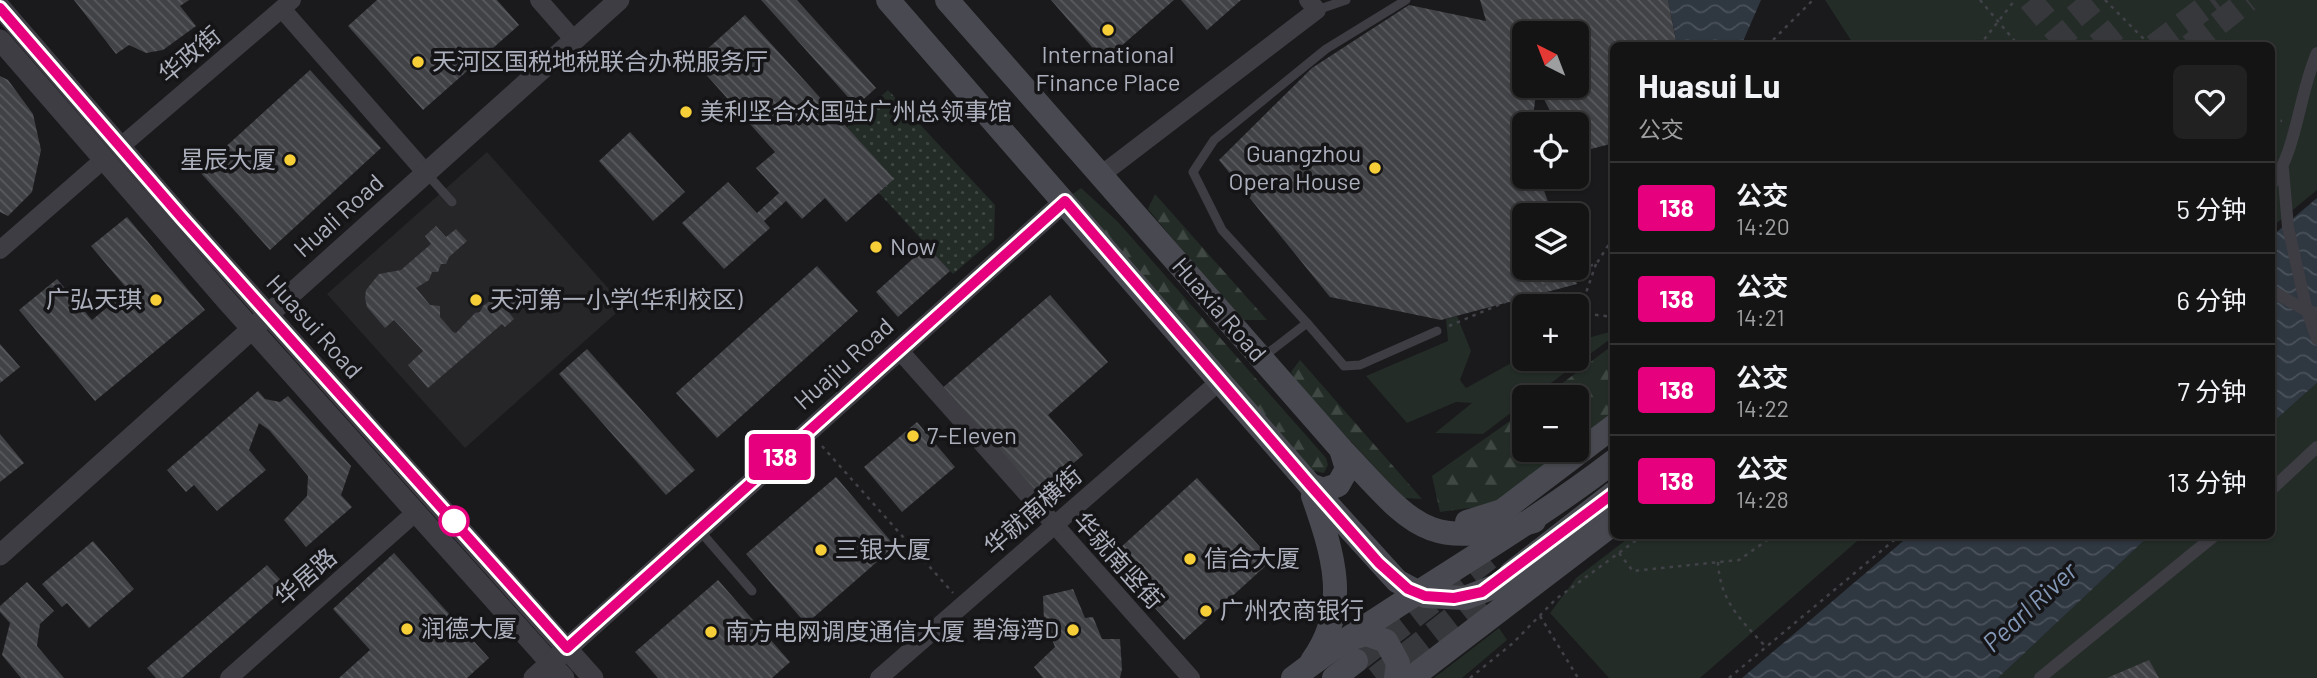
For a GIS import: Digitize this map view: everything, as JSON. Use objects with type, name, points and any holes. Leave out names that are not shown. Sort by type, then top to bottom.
[{"type":"main road","name":"Huaxia Road","points":[[888,0],[1397,582],[1417,593],[1465,598],[1524,577]]},
{"type":"main road","name":"Huaxia Road","points":[[947,0],[1341,449],[1419,526],[1448,534],[1501,530],[1534,521]]},
{"type":"main road","points":[[1391,500],[1402,510],[1426,519],[1462,522],[1489,517],[1513,504],[1610,429]]},
{"type":"main road","points":[[1310,485],[1324,490],[1338,485],[1347,469],[1341,449]]},
{"type":"main road","points":[[1301,672],[1349,652],[1417,593],[1534,521],[1610,464]]},
{"type":"main road","points":[[1301,672],[1323,646],[1337,588],[1331,550],[1310,485]]},
{"type":"main road","points":[[1411,678],[1497,612],[1610,497]]},
{"type":"main road","points":[[1465,598],[1610,525]]},
{"type":"main road","points":[[1497,612],[1524,577],[1556,552]]},
{"type":"main road","points":[[1334,678],[1349,652],[1366,634],[1386,641],[1398,663],[1396,678]]},
{"type":"street","points":[[540,0],[574,40]]},
{"type":"street","name":"Huali Road","points":[[0,555],[619,0]]},
{"type":"street","points":[[1101,175],[1321,2]]},
{"type":"street","points":[[287,4],[426,173]]},
{"type":"street","name":"华政街","points":[[0,250],[287,4]]},
{"type":"street","name":"Huasui Road","points":[[0,8],[111,154],[252,329],[557,670]]},
{"type":"street","name":"Huasui Road","points":[[0,40],[268,314],[593,678]]},
{"type":"street","points":[[2317,53],[2306,78],[2283,169],[2287,214],[2317,339]]},
{"type":"street","points":[[2275,180],[2283,169]]},
{"type":"street","name":"Huajiu Road","points":[[534,678],[557,670],[567,648],[1065,201]]},
{"type":"street","points":[[2275,293],[2312,312]]},
{"type":"street","name":"华就南竖街","points":[[899,350],[1191,678]]},
{"type":"street","name":"华就南横街","points":[[879,678],[1220,380]]},
{"type":"street","points":[[2275,486],[2317,447]]},
{"type":"street","name":"华居路","points":[[229,678],[416,512]]},
{"type":"street","points":[[2040,678],[2210,539]]},
{"type":"lane","points":[[1321,2],[1346,0]]},
{"type":"lane","points":[[1406,0],[1326,50],[1224,131],[1214,140],[1193,173],[1222,229],[1344,366],[1360,365],[1437,331]]},
{"type":"lane","points":[[426,173],[452,202]]},
{"type":"lane","points":[[1262,359],[1307,323]]},
{"type":"lane","points":[[699,530],[752,591]]},
{"type":"path","points":[[1772,42],[1813,0]]},
{"type":"path","points":[[1980,0],[2016,42]]},
{"type":"path","points":[[1982,42],[2015,0]]},
{"type":"path","points":[[2105,0],[2147,42]]},
{"type":"path","points":[[1437,331],[1597,263],[1610,242]]},
{"type":"path","points":[[1600,256],[1579,313],[1610,317]]},
{"type":"path","points":[[819,444],[956,597]]},
{"type":"path","points":[[1469,678],[1513,643],[1556,599],[1638,539]]},
{"type":"path","points":[[1619,553],[1633,570],[1739,560],[1769,539]]},
{"type":"path","points":[[1729,678],[1895,539]]},
{"type":"path","points":[[1718,562],[1719,587],[1744,623],[1766,647]]},
{"type":"path","points":[[1540,616],[1578,678]]},
{"type":"path","points":[[1475,674],[1478,678]]},
{"type":"shaded area","name":"天河第一小学(华利校区)","points":[[487,152],[624,306],[465,448],[327,294]]},
{"type":"green space","points":[[1825,0],[2317,0],[2317,190],[2275,225],[2275,42],[1852,42]]},
{"type":"green space","points":[[888,90],[995,205],[994,239],[953,274],[879,193],[893,179],[847,127]]},
{"type":"green space","points":[[1081,188],[1118,222],[1326,458],[1328,465],[1324,473],[1305,469],[1073,194]]},
{"type":"green space","points":[[1155,194],[1267,320],[1240,320],[1148,209]]},
{"type":"green space","points":[[1457,316],[1471,351],[1460,380],[1466,388],[1512,363],[1512,371],[1567,371],[1548,385],[1512,385],[1512,412],[1483,434],[1435,433],[1472,403],[1456,402],[1407,423],[1366,376],[1448,341],[1446,319]]},
{"type":"green space","points":[[1610,332],[1610,339],[1589,355],[1589,338]]},
{"type":"green space","points":[[1610,347],[1610,418],[1589,434],[1589,385],[1560,385],[1578,371],[1589,371],[1589,363]]},
{"type":"green space","points":[[1300,360],[1422,499],[1404,498],[1296,383],[1291,372]]},
{"type":"green space","points":[[2317,383],[2317,678],[1998,678],[2146,539],[2275,539],[2275,420]]},
{"type":"green space","points":[[1512,419],[1512,462],[1551,462],[1492,505],[1440,512],[1432,476]]},
{"type":"green space","points":[[1627,539],[1860,539],[1700,678],[1609,678],[1550,613],[1576,578]]},
{"type":"green space","points":[[1499,628],[1507,640],[1462,678],[1434,678]]},
{"type":"water","points":[[1668,0],[1761,0],[1743,42],[1676,42]]},
{"type":"water","points":[[2317,198],[2317,383],[2275,420],[2275,233]]},
{"type":"water","name":"Pearl River","points":[[1905,539],[2146,539],[1998,678],[1742,678]]},
{"type":"building","points":[[74,0],[189,0],[180,6],[196,26],[163,50],[146,53],[129,45],[116,54]]},
{"type":"building","points":[[377,0],[497,0],[519,25],[423,110],[348,26]]},
{"type":"building","points":[[761,0],[797,0],[876,88],[856,106]]},
{"type":"building","name":"International Finance Place","points":[[1051,0],[1174,0],[1104,61]]},
{"type":"building","name":"International Finance Place","points":[[1181,0],[1241,0],[1207,30]]},
{"type":"building","name":"Guangzhou Opera House","points":[[1480,0],[1668,0],[1676,42],[1610,42],[1610,144],[1591,149],[1589,112],[1551,112],[1543,98],[1589,98],[1589,21],[1512,21],[1512,98],[1535,98],[1534,112],[1512,112],[1512,189],[1543,189],[1549,203],[1512,203],[1512,280],[1576,280],[1577,284],[1539,294],[1512,294],[1512,301],[1441,320],[1330,297],[1219,160],[1312,68],[1409,5],[1486,21]]},
{"type":"building","points":[[745,15],[894,179],[846,222],[825,198],[802,219],[786,201],[764,221],[770,228],[724,269],[682,223],[728,182],[757,213],[779,193],[756,168],[775,152],[694,61]]},
{"type":"building","name":"星辰大厦","points":[[310,70],[381,148],[270,250],[199,171]]},
{"type":"building","points":[[0,76],[8,80],[33,114],[41,150],[32,192],[8,216],[0,212]]},
{"type":"building","points":[[630,132],[685,192],[653,221],[599,161]]},
{"type":"building","name":"广弘天琪","points":[[127,217],[205,310],[95,401],[19,310],[57,279],[92,320],[128,290],[91,246]]},
{"type":"building","points":[[436,226],[446,237],[456,229],[467,241],[449,257],[446,264],[441,264],[438,272],[432,272],[429,280],[416,288],[430,305],[440,306],[440,317],[453,332],[456,333],[475,313],[480,312],[483,306],[509,287],[519,300],[507,310],[514,319],[505,327],[502,324],[428,388],[408,365],[423,351],[394,320],[385,328],[367,307],[365,298],[366,290],[379,274],[401,270],[431,244],[425,236]]},
{"type":"building","points":[[927,246],[950,271],[898,317],[876,292]]},
{"type":"building","points":[[817,266],[858,311],[717,438],[676,393]]},
{"type":"building","points":[[1050,295],[1108,362],[1048,415],[1083,455],[1033,498],[940,390]]},
{"type":"building","points":[[0,344],[20,367],[0,383]]},
{"type":"building","points":[[587,349],[695,470],[666,495],[559,374]]},
{"type":"building","points":[[258,391],[265,399],[280,402],[288,396],[351,466],[341,495],[352,507],[306,547],[284,520],[307,496],[308,476],[269,430],[259,423],[249,450],[266,470],[217,511],[194,485],[186,492],[167,470]]},
{"type":"building","points":[[917,422],[955,467],[902,512],[864,467]]},
{"type":"building","points":[[0,434],[24,463],[0,482]]},
{"type":"building","name":"三银大厦","points":[[836,477],[895,546],[806,624],[746,554]]},
{"type":"building","name":"信合大厦","points":[[1197,478],[1272,560],[1184,640],[1109,558]]},
{"type":"building","points":[[93,541],[134,589],[89,628],[67,603],[62,607],[42,584]]},
{"type":"building","name":"润德大厦","points":[[394,553],[489,658],[467,678],[339,678],[370,650],[333,609]]},
{"type":"building","points":[[267,565],[287,587],[182,678],[156,678],[147,668]]},
{"type":"building","name":"南方电网调度通信大厦","points":[[718,580],[790,662],[772,678],[658,678],[635,652]]},
{"type":"building","points":[[27,582],[54,611],[40,624],[37,646],[64,678],[21,678],[2,655],[10,623],[0,612],[0,606]]},
{"type":"building","name":"碧海湾D","points":[[1073,589],[1085,618],[1093,617],[1102,639],[1120,639],[1120,678],[1043,678],[1034,667],[1055,647],[1044,621],[1043,596]]},
{"type":"building","points":[[2149,660],[2159,678],[2107,678]]},
{"type":"tunnel","points":[[2030,0],[2066,42]]},
{"type":"tunnel","points":[[2076,0],[2111,42]]},
{"type":"tunnel","points":[[2159,42],[2215,0]]},
{"type":"tunnel","points":[[2195,42],[2248,0]]},
{"type":"tunnel","points":[[1356,661],[1489,558]]},
{"type":"tunnel","points":[[1376,678],[1489,590]]},
{"type":"bus line","name":"138","points":[[0,8],[182,218],[567,648],[1065,201],[1310,485],[1379,563],[1397,582],[1408,589],[1425,596],[1454,598],[1465,598],[1482,592],[1507,577],[1610,496]]},
{"type":"place","name":"International Finance Place","points":[[1108,30]]},
{"type":"place","name":"天河区国税地税联合办税服务厅","points":[[418,62]]},
{"type":"place","name":"美利坚合众国驻广州总领事馆","points":[[686,112]]},
{"type":"place","name":"星辰大厦","points":[[290,160]]},
{"type":"place","name":"Guangzhou Opera House","points":[[1375,168]]},
{"type":"place","name":"Now","points":[[876,247]]},
{"type":"place","name":"广弘天琪","points":[[156,300]]},
{"type":"place","name":"天河第一小学(华利校区)","points":[[476,300]]},
{"type":"place","name":"7-Eleven","points":[[913,436]]},
{"type":"place","name":"三银大厦","points":[[821,550]]},
{"type":"place","name":"信合大厦","points":[[1190,559]]},
{"type":"place","name":"广州农商银行","points":[[1206,611]]},
{"type":"place","name":"润德大厦","points":[[407,629]]},
{"type":"place","name":"碧海湾D","points":[[1073,630]]},
{"type":"place","name":"南方电网调度通信大厦","points":[[711,632]]}]
